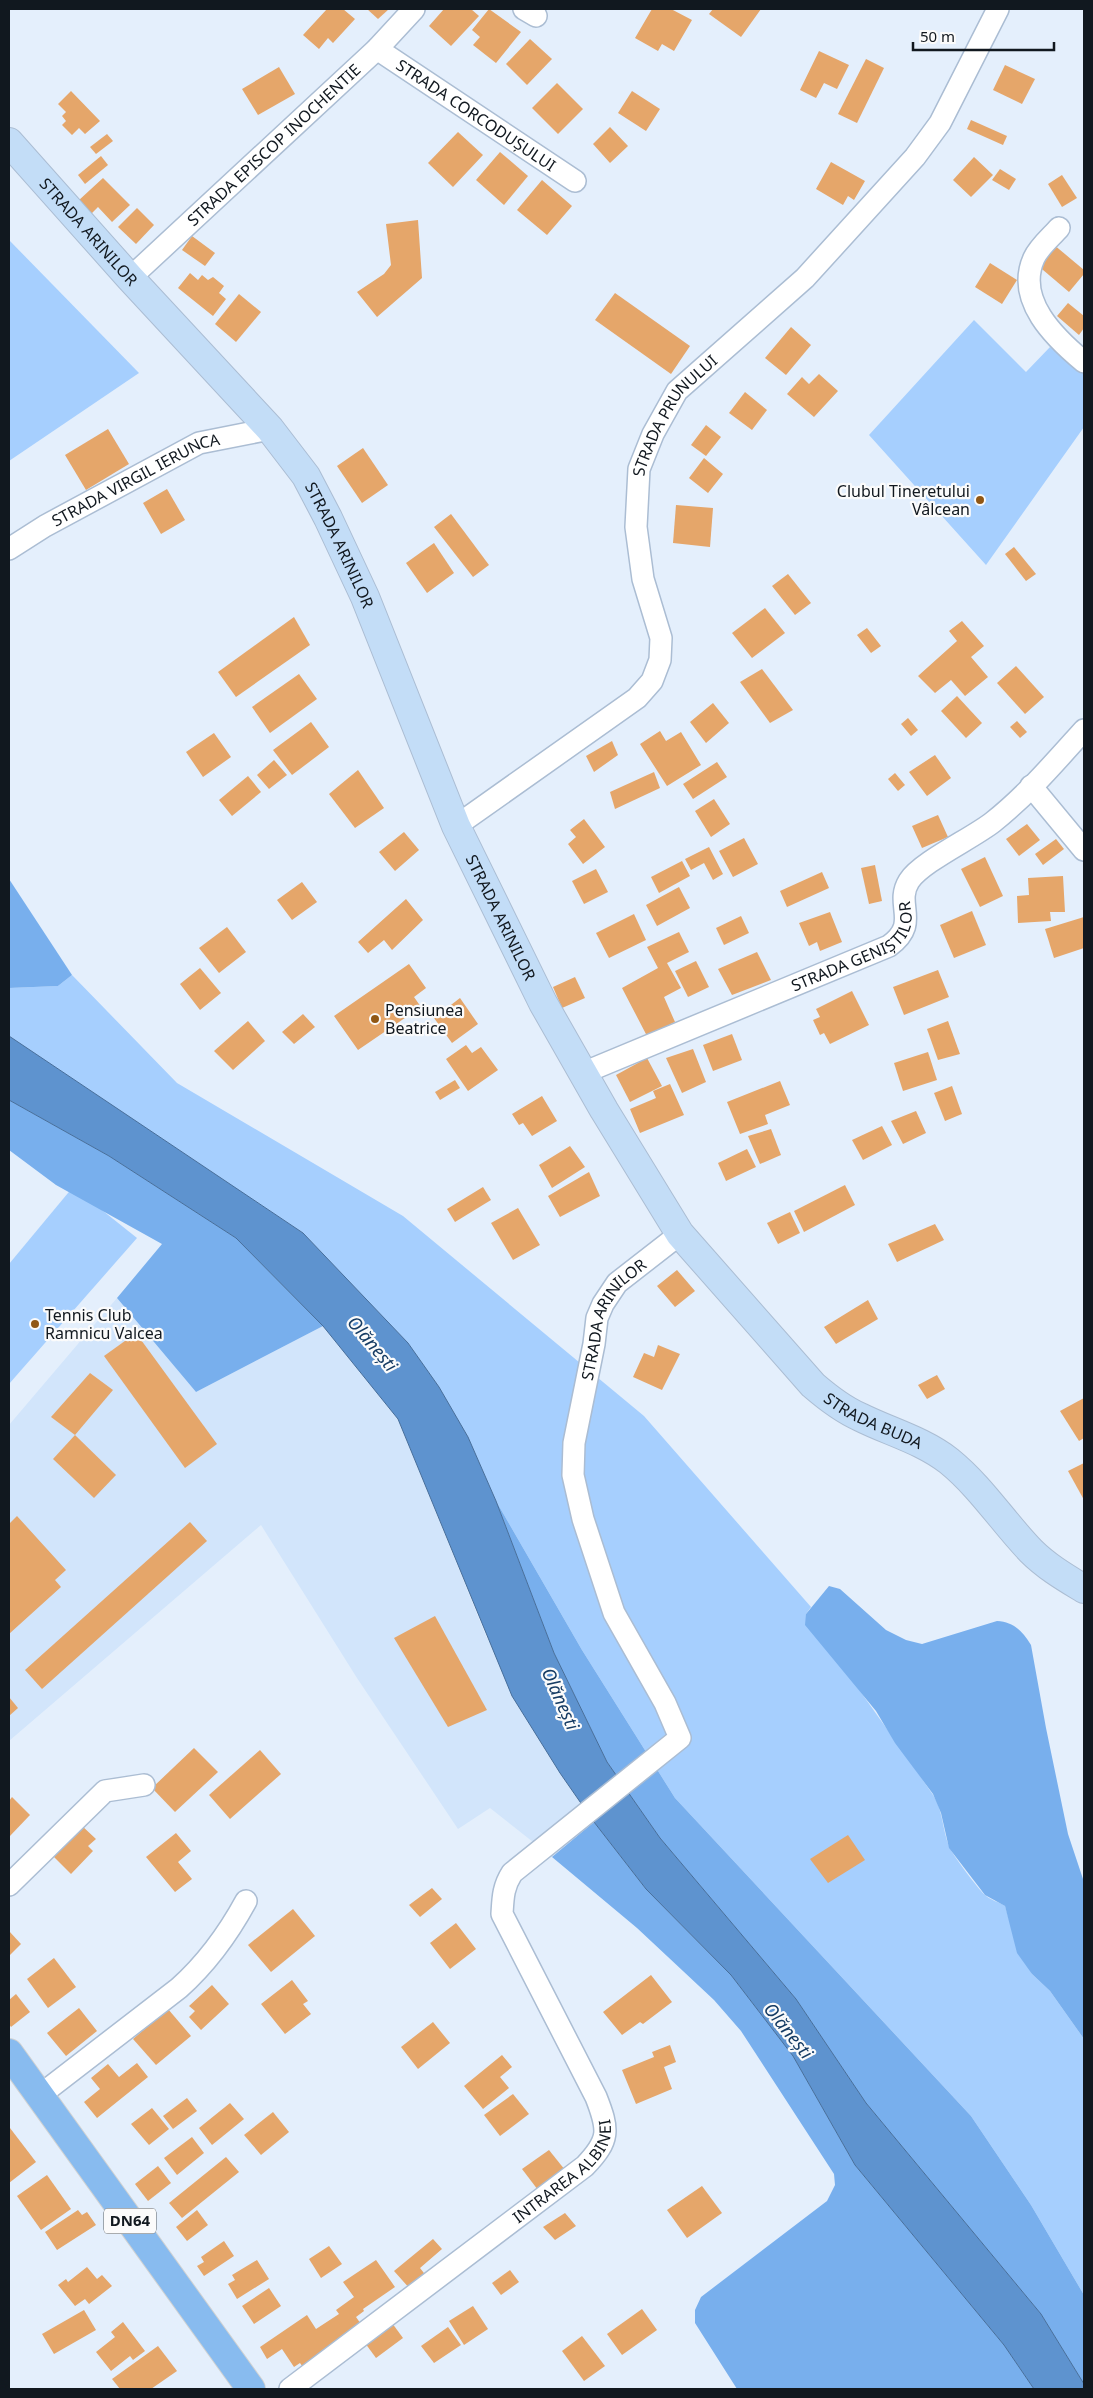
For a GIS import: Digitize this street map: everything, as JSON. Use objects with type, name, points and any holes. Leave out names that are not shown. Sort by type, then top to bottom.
[{"type":"main road","name":"DN64","points":[[9,2053],[251,2389]]},
{"type":"street","name":"STRADA EPISCOP INOCHENTIE","points":[[130,278],[377,49],[414,9]]},
{"type":"street","name":"STRADA PRUNULUI","points":[[456,826],[637,698],[652,681],[660,660],[661,638],[643,579],[636,527],[639,469],[653,434],[677,391],[806,278],[915,157],[940,123],[998,9]]},
{"type":"street","name":"STRADA CORCODUȘULUI","points":[[377,49],[575,181]]},
{"type":"street","name":"STRADA ARINILOR","points":[[9,142],[130,278],[270,429],[306,476],[365,597],[456,826],[543,1003],[680,1234],[617,1283],[602,1304],[597,1318],[594,1344],[574,1443],[573,1474],[583,1519],[614,1613],[665,1703],[680,1738]]},
{"type":"street","points":[[1059,228],[1034,256],[1029,289],[1041,318],[1058,341],[1084,362]]},
{"type":"street","name":"STRADA VIRGIL IERUNCA","points":[[9,549],[44,526],[198,443],[270,429]]},
{"type":"street","name":"STRADA GENIȘTILOR","points":[[583,1073],[889,946],[900,939],[905,929],[905,897],[908,882],[919,870],[993,822],[1031,786],[1084,730]]},
{"type":"street","points":[[1031,786],[1084,850]]},
{"type":"street","name":"STRADA BUDA","points":[[680,1234],[813,1385],[834,1403],[860,1417],[914,1440],[948,1460],[967,1477],[1032,1552],[1056,1572],[1084,1589]]},
{"type":"street","name":"INTRAREA ALBINEI","points":[[290,2389],[585,2166],[599,2151],[606,2135],[604,2117],[596,2097],[502,1914],[503,1894],[506,1882],[512,1874],[680,1738]]},
{"type":"street","points":[[9,1886],[105,1791],[144,1785]]},
{"type":"street","points":[[39,2096],[197,1972],[226,1936],[246,1900]]},
{"type":"shaded area","points":[[9,240],[139,373],[9,461]]},
{"type":"shaded area","name":"Clubul Tineretului Vâlcean","points":[[974,320],[1026,372],[1050,347],[1084,374],[1084,427],[986,565],[869,435]]},
{"type":"shaded area","points":[[9,879],[72,975],[58,986],[9,988]]},
{"type":"shaded area","points":[[72,975],[177,1083],[403,1216],[644,1416],[811,1607],[806,1614],[935,1798],[949,1846],[955,1856],[985,1895],[1005,1906],[1011,1926],[1032,1974],[1050,1991],[1084,2039],[1084,2295],[1031,2205],[971,2116],[675,1798],[582,1650],[496,1501],[468,1437],[439,1387],[408,1343],[303,1233],[9,1036],[9,988],[58,986]]},
{"type":"shaded area","points":[[9,1100],[109,1156],[236,1238],[323,1326],[196,1392],[117,1298],[162,1244],[56,1185],[9,1150]]},
{"type":"shaded area","name":"Tennis Club Ramnicu Valcea","points":[[73,1187],[137,1238],[9,1384],[9,1264]]},
{"type":"shaded area","points":[[117,1298],[196,1392],[323,1326],[398,1419],[486,1636],[560,1773],[594,1822],[552,1857],[490,1808],[458,1829],[357,1678],[261,1525],[9,1741],[9,1425]]},
{"type":"shaded area","points":[[496,1501],[582,1650],[675,1798],[971,2116],[1031,2205],[1084,2295],[1084,2384],[1041,2314],[866,2103],[796,1999],[660,1838],[607,1762],[554,1653]]},
{"type":"shaded area","points":[[829,1586],[840,1589],[886,1630],[906,1640],[922,1644],[997,1621],[1013,1625],[1031,1645],[1068,1834],[1084,1882],[1084,2039],[1050,1991],[1032,1974],[1017,1953],[1005,1906],[985,1895],[949,1848],[941,1813],[933,1794],[895,1743],[876,1711],[805,1625],[806,1614]]},
{"type":"shaded area","points":[[594,1822],[646,1889],[731,1975],[793,2056],[855,2165],[1004,2345],[1034,2389],[737,2389],[695,2323],[695,2310],[701,2297],[827,2201],[835,2185],[834,2174],[741,2031],[714,2000],[637,1928],[552,1857]]},
{"type":"water","name":"Olănești","points":[[9,1036],[303,1233],[408,1343],[439,1387],[468,1437],[496,1501],[554,1653],[607,1762],[660,1838],[796,1999],[866,2103],[1041,2314],[1084,2384],[1084,2389],[1034,2389],[1004,2345],[855,2165],[793,2056],[731,1975],[646,1889],[594,1822],[560,1773],[512,1696],[398,1419],[323,1326],[236,1238],[109,1156],[9,1100]]},
{"type":"building","points":[[327,9],[343,9],[355,19],[333,43],[328,38],[319,49],[303,35]]},
{"type":"building","points":[[367,9],[389,9],[378,19]]},
{"type":"building","points":[[444,9],[471,9],[479,16],[451,46],[429,26]]},
{"type":"building","points":[[489,9],[521,32],[496,63],[473,45],[480,37],[472,30]]},
{"type":"building","points":[[652,9],[671,9],[692,20],[674,51],[662,44],[658,51],[635,38]]},
{"type":"building","points":[[713,9],[761,9],[741,37],[709,14]]},
{"type":"building","points":[[530,39],[552,59],[527,85],[506,64]]},
{"type":"building","points":[[819,51],[849,65],[837,89],[824,83],[816,98],[800,90]]},
{"type":"building","points":[[866,59],[884,68],[857,123],[838,114]]},
{"type":"building","points":[[1005,65],[1035,79],[1022,104],[993,90]]},
{"type":"building","points":[[279,67],[295,94],[258,115],[242,89]]},
{"type":"building","points":[[557,83],[583,109],[558,134],[532,108]]},
{"type":"building","points":[[71,91],[100,121],[85,134],[79,128],[72,135],[62,125],[66,121],[62,116],[66,112],[58,104]]},
{"type":"building","points":[[632,91],[660,109],[646,131],[618,113]]},
{"type":"building","points":[[971,120],[1007,136],[1003,145],[967,129]]},
{"type":"building","points":[[610,127],[628,146],[610,163],[593,144]]},
{"type":"building","points":[[458,132],[483,155],[453,187],[428,163]]},
{"type":"building","points":[[107,134],[113,141],[96,154],[90,147]]},
{"type":"building","points":[[500,152],[528,176],[504,205],[476,180]]},
{"type":"building","points":[[101,156],[108,165],[85,184],[78,175]]},
{"type":"building","points":[[974,157],[993,175],[971,197],[953,180]]},
{"type":"building","points":[[831,162],[865,181],[854,200],[848,196],[843,205],[816,189]]},
{"type":"building","points":[[1000,169],[1016,179],[1009,190],[992,180]]},
{"type":"building","points":[[1062,175],[1077,198],[1062,207],[1048,184]]},
{"type":"building","points":[[103,178],[130,205],[112,222],[98,207],[91,214],[78,201]]},
{"type":"building","points":[[542,180],[572,206],[547,235],[517,210]]},
{"type":"building","points":[[137,208],[154,225],[136,244],[118,227]]},
{"type":"building","points":[[418,220],[422,278],[377,317],[357,292],[384,274],[391,265],[386,224]]},
{"type":"building","points":[[192,236],[215,253],[205,266],[182,250]]},
{"type":"building","points":[[1053,244],[1084,270],[1084,274],[1069,292],[1036,264]]},
{"type":"building","points":[[990,263],[1017,280],[1002,304],[975,287]]},
{"type":"building","points":[[190,273],[198,280],[202,275],[208,280],[213,277],[224,286],[219,293],[226,299],[213,316],[178,288]]},
{"type":"building","points":[[615,293],[690,346],[671,374],[595,320]]},
{"type":"building","points":[[239,294],[261,312],[236,342],[215,324]]},
{"type":"building","points":[[1068,303],[1084,316],[1084,328],[1079,335],[1057,316]]},
{"type":"building","points":[[791,327],[811,345],[786,375],[765,358]]},
{"type":"building","points":[[819,374],[838,391],[814,417],[787,394],[802,377],[809,384]]},
{"type":"building","points":[[745,392],[767,410],[752,430],[729,413]]},
{"type":"building","points":[[706,425],[721,437],[706,456],[691,445]]},
{"type":"building","points":[[108,429],[129,464],[86,490],[65,455]]},
{"type":"building","points":[[363,448],[388,485],[362,503],[337,466]]},
{"type":"building","points":[[704,458],[723,474],[708,493],[689,478]]},
{"type":"building","points":[[167,489],[185,520],[161,534],[143,503]]},
{"type":"building","points":[[676,505],[713,508],[710,547],[673,543]]},
{"type":"building","points":[[451,514],[489,565],[473,577],[434,527]]},
{"type":"building","points":[[434,543],[454,573],[427,593],[406,563]]},
{"type":"building","points":[[1014,547],[1036,574],[1026,581],[1005,554]]},
{"type":"building","points":[[788,574],[811,603],[795,615],[772,586]]},
{"type":"building","points":[[765,608],[785,633],[752,658],[732,633]]},
{"type":"building","points":[[294,617],[310,645],[236,697],[218,672]]},
{"type":"building","points":[[962,621],[984,646],[971,657],[988,677],[965,696],[951,680],[935,693],[918,676],[957,641],[949,631]]},
{"type":"building","points":[[867,628],[881,646],[871,653],[857,635]]},
{"type":"building","points":[[1016,666],[1044,697],[1025,714],[997,683]]},
{"type":"building","points":[[762,669],[793,710],[770,723],[740,682]]},
{"type":"building","points":[[299,674],[317,699],[270,733],[252,707]]},
{"type":"building","points":[[957,696],[982,723],[966,738],[941,711]]},
{"type":"building","points":[[713,703],[729,723],[706,743],[690,722]]},
{"type":"building","points":[[908,718],[918,730],[911,736],[901,724]]},
{"type":"building","points":[[1017,721],[1027,732],[1020,738],[1010,727]]},
{"type":"building","points":[[311,722],[329,747],[292,775],[273,750]]},
{"type":"building","points":[[660,731],[666,741],[681,732],[701,765],[667,786],[640,744]]},
{"type":"building","points":[[214,733],[231,757],[203,777],[186,752]]},
{"type":"building","points":[[612,741],[618,755],[594,772],[586,756]]},
{"type":"building","points":[[935,755],[951,778],[927,796],[909,772]]},
{"type":"building","points":[[274,760],[287,775],[269,789],[257,775]]},
{"type":"building","points":[[717,762],[727,777],[693,799],[683,784]]},
{"type":"building","points":[[358,770],[384,808],[355,828],[329,794]]},
{"type":"building","points":[[654,772],[660,788],[615,809],[610,792]]},
{"type":"building","points":[[895,773],[905,785],[898,791],[888,779]]},
{"type":"building","points":[[248,776],[261,792],[232,816],[219,800]]},
{"type":"building","points":[[714,799],[730,824],[711,837],[695,811]]},
{"type":"building","points":[[938,815],[948,837],[922,848],[912,826]]},
{"type":"building","points":[[584,819],[605,847],[583,864],[568,844],[576,837],[570,830]]},
{"type":"building","points":[[1027,824],[1040,840],[1019,856],[1006,839]]},
{"type":"building","points":[[404,832],[419,850],[395,871],[379,852]]},
{"type":"building","points":[[744,838],[758,864],[733,877],[719,851]]},
{"type":"building","points":[[1056,839],[1064,849],[1043,865],[1035,854]]},
{"type":"building","points":[[709,847],[723,874],[713,880],[704,863],[691,870],[685,859]]},
{"type":"building","points":[[985,857],[1003,896],[980,907],[961,869]]},
{"type":"building","points":[[682,861],[690,876],[659,893],[651,877]]},
{"type":"building","points":[[875,865],[882,901],[869,904],[861,868]]},
{"type":"building","points":[[596,869],[608,892],[584,904],[572,881]]},
{"type":"building","points":[[822,872],[829,888],[787,907],[780,891]]},
{"type":"building","points":[[1063,876],[1065,912],[1050,912],[1051,921],[1018,923],[1017,896],[1029,895],[1028,878]]},
{"type":"building","points":[[302,882],[317,902],[292,920],[277,900]]},
{"type":"building","points":[[679,887],[690,908],[657,926],[646,905]]},
{"type":"building","points":[[406,899],[423,920],[392,950],[384,940],[368,953],[358,942]]},
{"type":"building","points":[[972,911],[986,945],[954,958],[940,925]]},
{"type":"building","points":[[830,912],[842,942],[820,951],[817,942],[809,946],[799,923]]},
{"type":"building","points":[[634,914],[646,940],[609,958],[596,933]]},
{"type":"building","points":[[741,916],[749,933],[724,945],[716,928]]},
{"type":"building","points":[[1084,917],[1084,948],[1054,958],[1045,929]]},
{"type":"building","points":[[227,927],[246,952],[219,973],[199,948]]},
{"type":"building","points":[[679,932],[689,952],[667,963],[681,988],[664,997],[675,1022],[647,1036],[622,988],[658,968],[647,947]]},
{"type":"building","points":[[757,952],[771,980],[732,995],[718,969]]},
{"type":"building","points":[[696,961],[709,987],[688,997],[675,971]]},
{"type":"building","points":[[409,964],[426,988],[414,997],[421,1007],[358,1050],[334,1016]]},
{"type":"building","points":[[200,968],[221,993],[200,1010],[180,984]]},
{"type":"building","points":[[938,970],[949,997],[904,1015],[893,987]]},
{"type":"building","points":[[575,977],[585,998],[562,1008],[553,987]]},
{"type":"building","points":[[852,991],[869,1025],[830,1044],[824,1033],[820,1035],[813,1020],[820,1017],[816,1009]]},
{"type":"building","points":[[460,998],[478,1024],[452,1043],[434,1018]]},
{"type":"building","points":[[303,1014],[315,1027],[294,1044],[282,1032]]},
{"type":"building","points":[[248,1021],[265,1041],[233,1070],[214,1051]]},
{"type":"building","points":[[948,1021],[960,1054],[938,1060],[927,1029]]},
{"type":"building","points":[[732,1034],[742,1060],[713,1071],[703,1045]]},
{"type":"building","points":[[466,1045],[472,1053],[481,1047],[498,1070],[468,1091],[446,1059]]},
{"type":"building","points":[[693,1049],[706,1082],[682,1093],[666,1058]]},
{"type":"building","points":[[928,1052],[937,1080],[903,1091],[894,1063]]},
{"type":"building","points":[[647,1058],[662,1086],[630,1102],[616,1075]]},
{"type":"building","points":[[455,1080],[460,1088],[440,1100],[435,1092]]},
{"type":"building","points":[[780,1081],[790,1105],[765,1115],[768,1124],[740,1134],[727,1102]]},
{"type":"building","points":[[670,1084],[684,1115],[640,1133],[630,1109],[656,1098],[653,1091]]},
{"type":"building","points":[[952,1086],[962,1114],[945,1121],[934,1093]]},
{"type":"building","points":[[542,1096],[557,1121],[532,1136],[523,1123],[519,1125],[512,1114]]},
{"type":"building","points":[[916,1111],[926,1133],[903,1144],[891,1121]]},
{"type":"building","points":[[882,1126],[892,1145],[863,1160],[852,1140]]},
{"type":"building","points":[[771,1129],[781,1155],[760,1164],[748,1136]]},
{"type":"building","points":[[570,1146],[585,1167],[552,1188],[539,1165]]},
{"type":"building","points":[[747,1149],[756,1167],[726,1181],[718,1163]]},
{"type":"building","points":[[589,1172],[600,1196],[560,1217],[548,1196]]},
{"type":"building","points":[[845,1185],[855,1205],[804,1232],[794,1211]]},
{"type":"building","points":[[483,1187],[491,1200],[455,1222],[447,1209]]},
{"type":"building","points":[[518,1208],[540,1245],[513,1260],[491,1223]]},
{"type":"building","points":[[790,1212],[800,1233],[778,1244],[767,1223]]},
{"type":"building","points":[[935,1224],[944,1240],[897,1262],[888,1244]]},
{"type":"building","points":[[677,1270],[695,1291],[675,1307],[657,1286]]},
{"type":"building","points":[[868,1300],[878,1319],[836,1344],[824,1327]]},
{"type":"building","points":[[136,1333],[217,1444],[185,1468],[104,1356]]},
{"type":"building","points":[[658,1345],[680,1354],[662,1390],[633,1377],[644,1353],[654,1357]]},
{"type":"building","points":[[90,1373],[113,1390],[75,1435],[51,1417]]},
{"type":"building","points":[[937,1375],[945,1389],[927,1399],[918,1385]]},
{"type":"building","points":[[1084,1398],[1084,1438],[1079,1441],[1060,1411]]},
{"type":"building","points":[[75,1435],[116,1475],[94,1498],[53,1459]]},
{"type":"building","points":[[1084,1463],[1084,1500],[1068,1471]]},
{"type":"building","points":[[17,1516],[66,1570],[55,1580],[61,1587],[9,1634],[9,1524]]},
{"type":"building","points":[[190,1522],[207,1541],[42,1689],[25,1670]]},
{"type":"building","points":[[435,1616],[487,1710],[448,1727],[394,1638]]},
{"type":"building","points":[[9,1697],[18,1708],[9,1716]]},
{"type":"building","points":[[194,1748],[218,1772],[175,1812],[152,1788]]},
{"type":"building","points":[[260,1750],[281,1774],[230,1819],[209,1795]]},
{"type":"building","points":[[12,1797],[30,1815],[9,1837],[9,1801]]},
{"type":"building","points":[[81,1825],[96,1839],[88,1846],[93,1851],[71,1874],[52,1855]]},
{"type":"building","points":[[176,1833],[191,1851],[178,1862],[192,1879],[175,1892],[146,1857]]},
{"type":"building","points":[[848,1835],[865,1860],[828,1883],[810,1859]]},
{"type":"building","points":[[432,1888],[442,1899],[420,1917],[409,1905]]},
{"type":"building","points":[[293,1909],[315,1936],[271,1972],[248,1945]]},
{"type":"building","points":[[456,1923],[476,1949],[450,1969],[430,1943]]},
{"type":"building","points":[[9,1931],[21,1944],[9,1956]]},
{"type":"building","points":[[54,1958],[76,1987],[48,2008],[27,1979]]},
{"type":"building","points":[[651,1975],[672,2002],[643,2024],[640,2022],[622,2035],[603,2012]]},
{"type":"building","points":[[292,1980],[308,2001],[303,2004],[311,2014],[285,2034],[261,2004]]},
{"type":"building","points":[[212,1985],[229,2004],[201,2030],[189,2017],[195,2011],[189,2006]]},
{"type":"building","points":[[16,1994],[30,2012],[11,2027],[9,2024],[9,2000]]},
{"type":"building","points":[[79,2008],[97,2031],[66,2056],[47,2033]]},
{"type":"building","points":[[168,2009],[191,2036],[156,2065],[133,2039]]},
{"type":"building","points":[[433,2022],[450,2043],[418,2069],[401,2047]]},
{"type":"building","points":[[670,2045],[676,2062],[664,2067],[672,2089],[636,2104],[622,2070],[654,2057],[652,2052]]},
{"type":"building","points":[[502,2055],[512,2067],[500,2077],[509,2088],[483,2109],[464,2086]]},
{"type":"building","points":[[137,2063],[148,2077],[97,2118],[84,2102],[100,2089],[91,2078],[108,2064],[119,2077]]},
{"type":"building","points":[[513,2094],[529,2114],[500,2136],[484,2115]]},
{"type":"building","points":[[187,2098],[197,2111],[173,2129],[163,2116]]},
{"type":"building","points":[[230,2103],[244,2119],[212,2145],[199,2128]]},
{"type":"building","points":[[152,2108],[169,2129],[149,2145],[131,2124]]},
{"type":"building","points":[[273,2112],[289,2132],[261,2155],[244,2135]]},
{"type":"building","points":[[9,2129],[36,2162],[9,2183]]},
{"type":"building","points":[[192,2137],[204,2153],[177,2175],[164,2158]]},
{"type":"building","points":[[549,2150],[565,2170],[538,2190],[522,2169]]},
{"type":"building","points":[[226,2157],[239,2172],[182,2218],[169,2203]]},
{"type":"building","points":[[158,2166],[171,2183],[148,2201],[135,2184]]},
{"type":"building","points":[[47,2175],[71,2209],[41,2230],[17,2196]]},
{"type":"building","points":[[702,2186],[722,2213],[687,2238],[667,2210]]},
{"type":"building","points":[[78,2210],[82,2215],[87,2212],[96,2225],[57,2250],[45,2232]]},
{"type":"building","points":[[197,2210],[208,2225],[187,2241],[176,2227]]},
{"type":"building","points":[[565,2213],[576,2226],[555,2240],[543,2227]]},
{"type":"building","points":[[433,2239],[442,2249],[420,2268],[427,2277],[411,2290],[394,2271]]},
{"type":"building","points":[[224,2241],[234,2256],[204,2276],[197,2266],[204,2262],[201,2257]]},
{"type":"building","points":[[329,2246],[342,2264],[321,2278],[309,2259]]},
{"type":"building","points":[[257,2260],[269,2279],[237,2299],[228,2284],[235,2280],[232,2275]]},
{"type":"building","points":[[376,2260],[395,2287],[363,2309],[364,2311],[356,2317],[363,2327],[305,2370],[300,2363],[294,2367],[282,2349],[267,2359],[260,2347],[307,2315],[316,2329],[339,2314],[336,2310],[354,2297],[343,2282]]},
{"type":"building","points":[[87,2267],[97,2279],[102,2275],[112,2286],[89,2304],[85,2299],[75,2306],[58,2285],[66,2279],[68,2282]]},
{"type":"building","points":[[510,2270],[519,2282],[501,2295],[492,2283]]},
{"type":"building","points":[[269,2288],[281,2306],[254,2324],[242,2306]]},
{"type":"building","points":[[473,2306],[488,2329],[464,2345],[449,2321]]},
{"type":"building","points":[[642,2309],[657,2330],[622,2355],[607,2334]]},
{"type":"building","points":[[84,2310],[96,2330],[54,2354],[42,2334]]},
{"type":"building","points":[[123,2322],[145,2351],[133,2360],[130,2356],[111,2371],[96,2352],[115,2337],[111,2332]]},
{"type":"building","points":[[392,2323],[403,2338],[376,2358],[365,2343]]},
{"type":"building","points":[[448,2327],[461,2345],[434,2363],[421,2346]]},
{"type":"building","points":[[582,2336],[605,2366],[584,2381],[562,2351]]},
{"type":"building","points":[[158,2346],[177,2371],[151,2389],[120,2389],[112,2379]]},
{"type":"place","name":"Clubul Tineretului Vâlcean","points":[[980,500]]},
{"type":"place","name":"Pensiunea Beatrice","points":[[375,1019]]},
{"type":"place","name":"Tennis Club Ramnicu Valcea","points":[[35,1324]]}]
